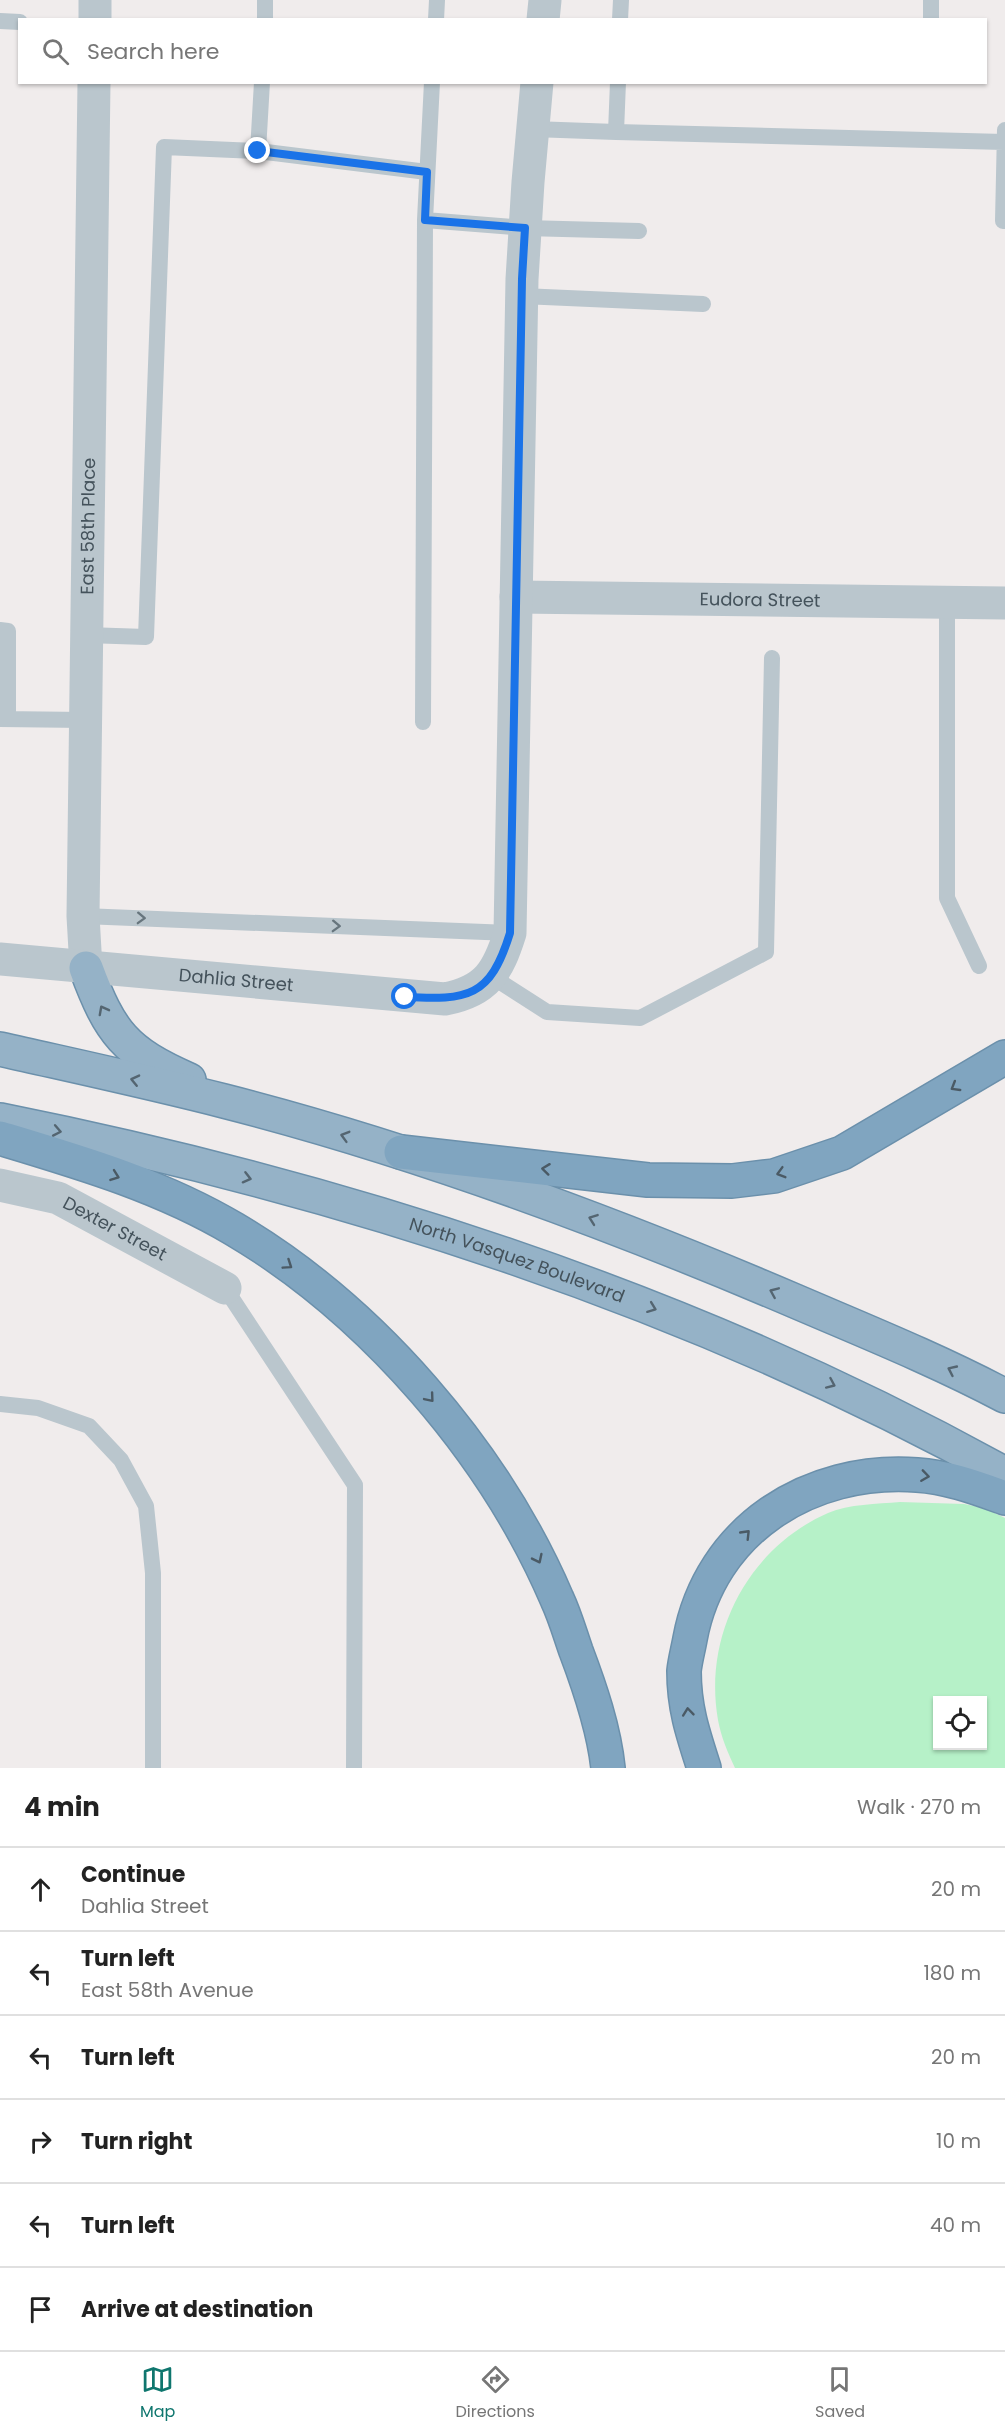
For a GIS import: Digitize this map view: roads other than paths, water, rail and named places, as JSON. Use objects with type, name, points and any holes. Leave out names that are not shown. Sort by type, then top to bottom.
[{"type":"highway","points":[[86,968],[100,1006],[114,1030],[132,1047],[175,1074],[254,1109]]},
{"type":"highway","points":[[0,1049],[254,1109],[401,1152],[668,1247],[909,1350],[1005,1395]]},
{"type":"highway","points":[[401,1152],[648,1180],[732,1181],[774,1176],[842,1153],[1005,1057]]},
{"type":"highway","name":"North Vasquez Boulevard","points":[[0,1120],[76,1135],[317,1196],[485,1247],[657,1310],[760,1352],[852,1394],[1005,1474]]},
{"type":"highway","points":[[0,1138],[69,1158],[160,1192],[233,1229],[295,1270],[353,1318],[400,1362],[447,1418],[498,1489],[526,1535],[558,1599],[590,1688],[608,1768]]},
{"type":"highway","points":[[704,1768],[688,1720],[684,1669],[694,1619],[708,1583],[729,1551],[756,1524],[786,1502],[817,1488],[880,1474],[919,1475],[961,1482],[1005,1498]]},
{"type":"street","points":[[95,0],[95,18]]},
{"type":"street","points":[[543,18],[545,0]]},
{"type":"street","name":"East 58th Place","points":[[86,968],[83,916],[94,84]]},
{"type":"street","points":[[481,984],[501,961],[510,933],[522,296],[537,84]]},
{"type":"street","name":"Eudora Street","points":[[516,597],[1005,603]]},
{"type":"street","name":"Dahlia Street","points":[[0,959],[405,997],[445,999],[481,984]]},
{"type":"street","name":"Dexter Street","points":[[0,1185],[58,1198],[225,1288]]},
{"type":"lane","points":[[265,18],[266,0]]},
{"type":"lane","points":[[436,18],[437,0]]},
{"type":"lane","points":[[620,18],[621,0]]},
{"type":"lane","points":[[931,0],[931,18]]},
{"type":"lane","points":[[0,21],[18,22]]},
{"type":"lane","points":[[258,151],[262,84]]},
{"type":"lane","points":[[423,722],[425,220],[432,84]]},
{"type":"lane","points":[[616,132],[618,84]]},
{"type":"lane","points":[[533,129],[1004,136],[1003,221],[1005,221]]},
{"type":"lane","points":[[86,635],[147,637],[164,147],[258,151],[427,172]]},
{"type":"lane","points":[[425,220],[525,228],[639,231]]},
{"type":"lane","points":[[522,296],[704,304]]},
{"type":"lane","points":[[947,602],[947,898],[979,966]]},
{"type":"lane","points":[[0,630],[8,631],[4,719],[85,720]]},
{"type":"lane","points":[[481,984],[547,1012],[640,1018],[766,952],[772,658]]},
{"type":"lane","points":[[83,916],[510,933]]},
{"type":"lane","points":[[225,1288],[355,1485],[354,1768]]},
{"type":"lane","points":[[0,1404],[38,1408],[88,1426],[121,1460],[146,1506],[153,1573],[153,1768]]}]
